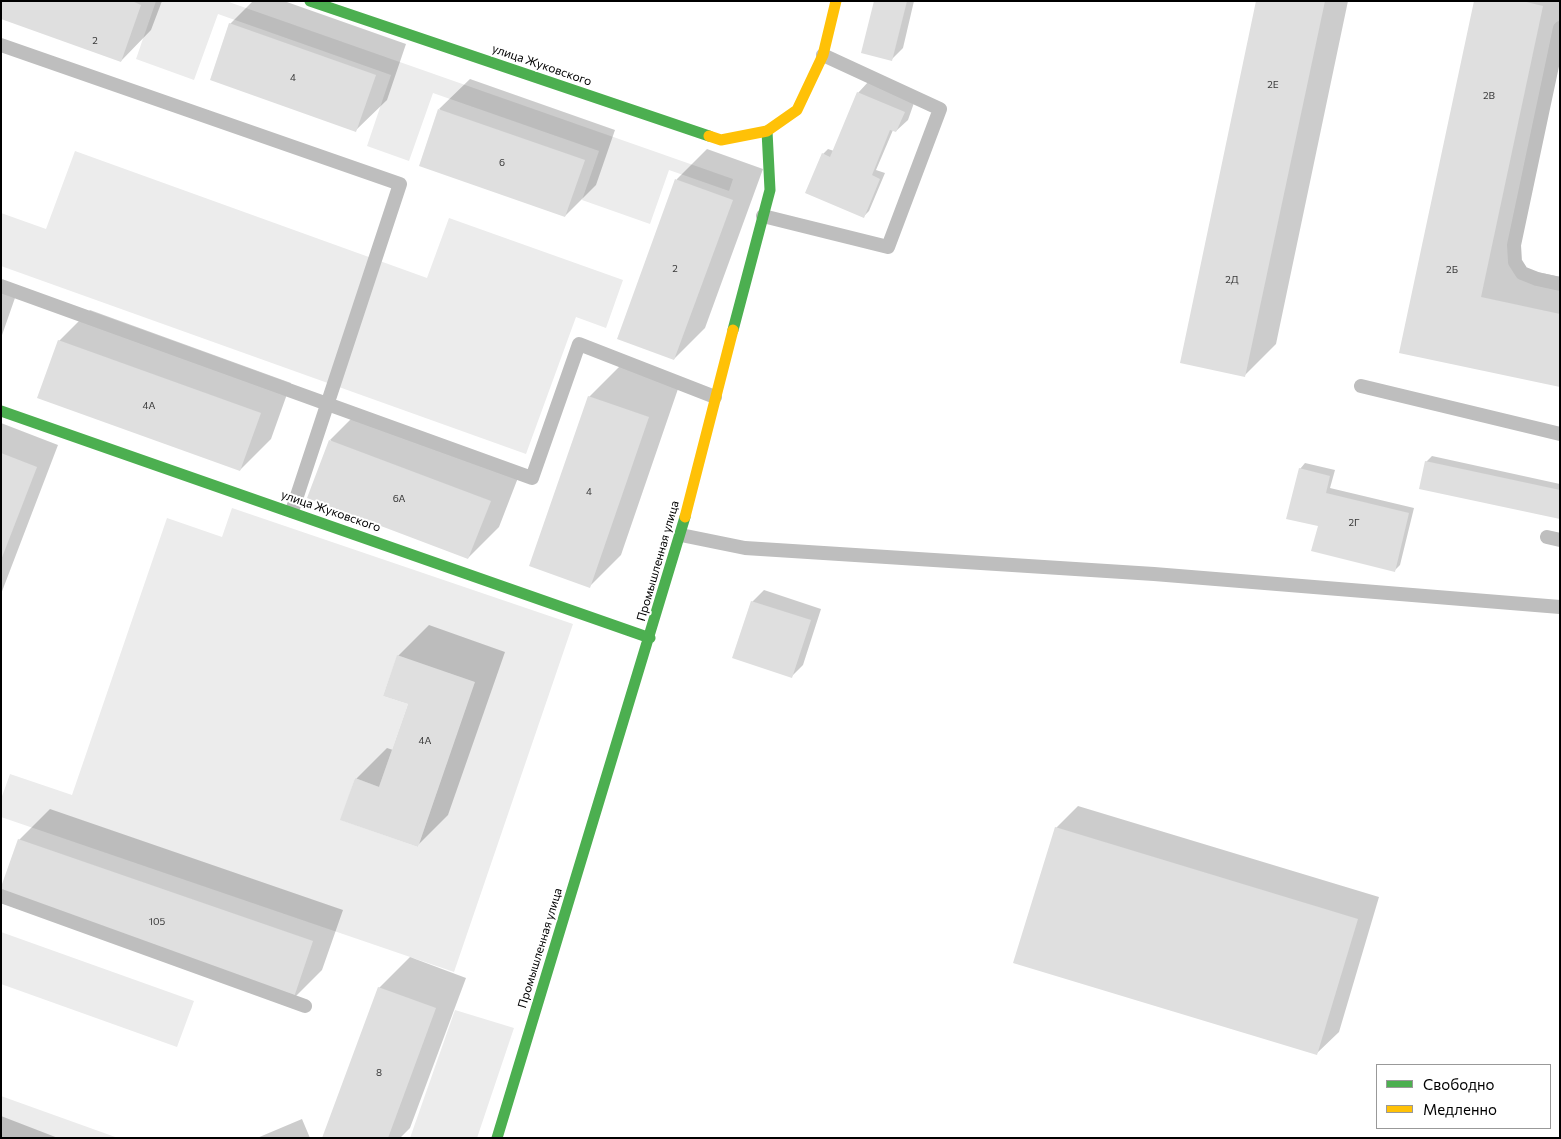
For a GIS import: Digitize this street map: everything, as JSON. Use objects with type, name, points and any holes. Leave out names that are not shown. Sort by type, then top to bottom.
[{"type":"street","name":"улица Жуковского","points":[[310,1],[721,140],[767,132]]},
{"type":"street","points":[[767,132],[797,110],[823,55],[836,1]]},
{"type":"street","name":"Промышленная улица","points":[[496,1138],[681,535],[715,397],[770,190],[767,132]]},
{"type":"street","name":"улица Жуковского","points":[[1,411],[292,511],[650,638]]},
{"type":"lane","points":[[1560,28],[1514,245],[1515,262],[1522,273],[1537,279],[1560,284]]},
{"type":"lane","points":[[1,44],[400,184],[292,511]]},
{"type":"lane","points":[[763,216],[888,247],[892,238],[940,109],[823,55]]},
{"type":"lane","points":[[1,286],[532,478],[579,344],[715,397]]},
{"type":"lane","points":[[1361,386],[1560,434]]},
{"type":"lane","points":[[681,535],[745,548],[1154,574],[1560,607]]},
{"type":"lane","points":[[1,896],[305,1006]]},
{"type":"shaded area","points":[[156,1],[226,1],[733,179],[729,191],[669,170],[650,224],[582,200],[599,151],[433,93],[409,161],[367,146],[391,75],[218,14],[194,80],[136,59]]},
{"type":"shaded area","points":[[75,151],[427,278],[449,218],[623,280],[606,328],[576,317],[526,454],[1,266],[1,213],[46,229]]},
{"type":"shaded area","points":[[232,508],[573,624],[454,972],[1,817],[1,799],[10,774],[72,795],[167,518],[222,537]],"holes":[[[397,656],[474,682],[418,847],[341,820],[355,778],[379,787],[408,704],[383,696]]]},
{"type":"shaded area","points":[[1,932],[194,1001],[177,1047],[1,984]]},
{"type":"shaded area","points":[[455,1010],[514,1028],[477,1138],[410,1138]]},
{"type":"shaded area","points":[[1,1096],[118,1138],[1,1138]]},
{"type":"building","points":[[1,1],[132,1],[141,5],[121,62],[1,19]]},
{"type":"building","points":[[874,1],[907,1],[892,61],[861,53]]},
{"type":"building","points":[[1256,1],[1325,1],[1245,377],[1180,363]]},
{"type":"building","points":[[1474,1],[1522,1],[1543,6],[1481,297],[1560,314],[1560,387],[1399,353]]},
{"type":"building","points":[[229,23],[376,75],[356,132],[210,80]]},
{"type":"building","points":[[857,92],[905,112],[896,132],[890,130],[872,175],[880,179],[864,218],[805,193],[822,153],[830,157]]},
{"type":"building","points":[[438,109],[585,160],[565,217],[419,166]]},
{"type":"building","points":[[675,179],[733,200],[674,360],[617,339]]},
{"type":"building","points":[[58,340],[261,413],[240,471],[37,398]]},
{"type":"building","points":[[588,396],[649,417],[590,588],[529,566]]},
{"type":"building","points":[[329,440],[491,501],[468,559],[307,498]]},
{"type":"building","points":[[1,453],[37,467],[1,560]]},
{"type":"building","points":[[1425,461],[1560,490],[1560,519],[1419,489]]},
{"type":"building","points":[[1299,468],[1330,476],[1326,493],[1409,513],[1395,572],[1311,551],[1318,526],[1286,519]]},
{"type":"building","points":[[751,601],[811,620],[792,678],[732,658]]},
{"type":"building","points":[[397,655],[475,682],[418,847],[340,820],[355,778],[379,787],[408,704],[383,696]]},
{"type":"building","points":[[1055,827],[1358,919],[1317,1055],[1013,963]]},
{"type":"building","points":[[18,839],[313,941],[292,1003],[1,903],[1,887]]},
{"type":"building","points":[[378,987],[436,1008],[388,1138],[322,1138]]},
{"type":"traffic: fast","points":[[310,1],[709,136]]},
{"type":"traffic: fast","points":[[733,330],[770,190],[767,131]]},
{"type":"traffic: fast","points":[[1,411],[650,638]]},
{"type":"traffic: fast","points":[[497,1138],[685,517]]},
{"type":"traffic: slow","points":[[709,136],[721,140],[767,131],[797,110],[823,55],[836,1]]},
{"type":"traffic: slow","points":[[685,517],[733,330]]}]
